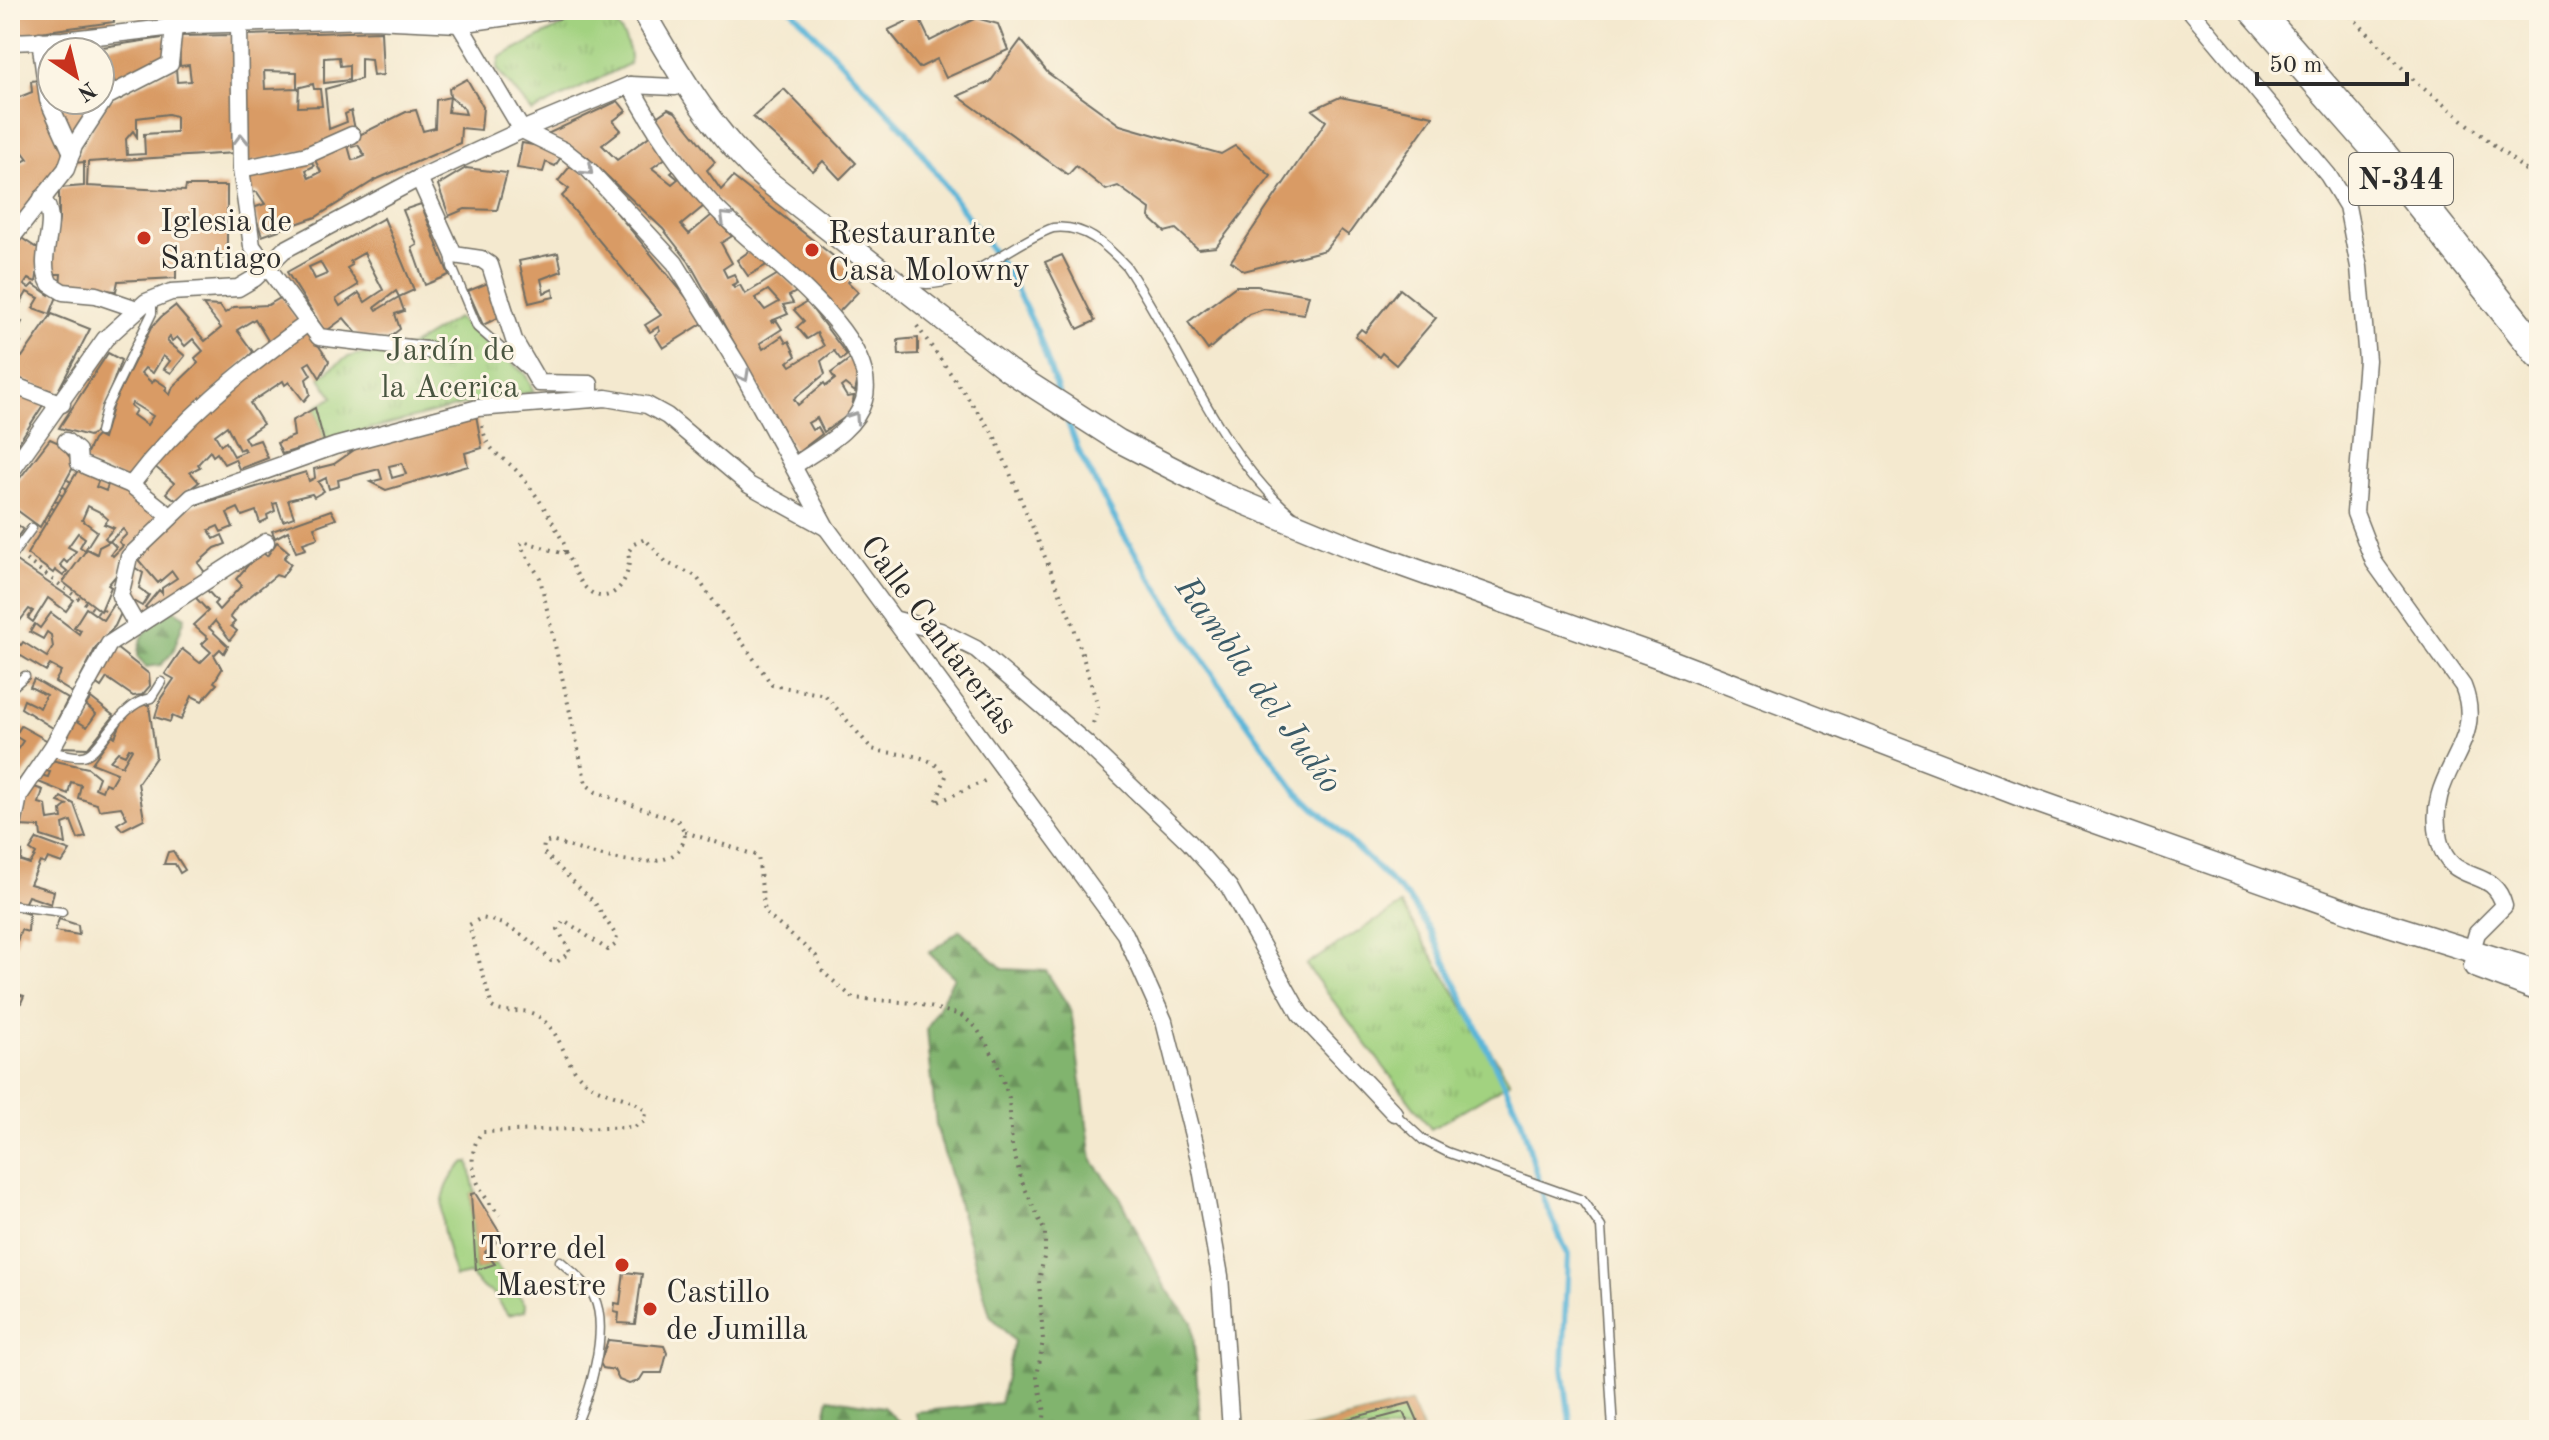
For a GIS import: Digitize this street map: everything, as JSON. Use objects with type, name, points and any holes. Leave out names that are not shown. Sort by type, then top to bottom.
[{"type":"highway","name":"N-344","points":[[2255,10],[2382,155],[2539,353]]},
{"type":"main road","points":[[642,10],[685,83],[750,166],[943,322],[1020,378],[1149,457],[1223,494],[1311,531],[1665,659],[2028,798],[2364,917],[2539,972]]},
{"type":"main road","points":[[2364,917],[2404,939],[2539,990]]},
{"type":"street","points":[[88,36],[181,21],[239,24],[373,20],[459,24],[558,10]]},
{"type":"street","points":[[2190,10],[2328,175],[2347,206],[2359,267],[2367,360],[2355,513],[2374,562],[2456,677],[2471,706],[2470,729],[2449,764],[2436,811],[2439,840],[2446,858],[2460,873],[2494,884],[2504,906],[2477,933],[2472,950]]},
{"type":"street","points":[[10,240],[66,169],[72,153],[106,97],[170,64],[181,21]]},
{"type":"street","points":[[239,24],[241,169],[252,246],[324,339],[338,337],[451,353]]},
{"type":"street","points":[[459,24],[522,130]]},
{"type":"street","points":[[10,42],[36,40]]},
{"type":"street","points":[[10,473],[62,404],[105,339],[137,309],[152,300],[171,292],[238,288],[284,250],[419,178],[522,130],[630,85],[675,87],[685,83]]},
{"type":"street","points":[[630,85],[652,125],[698,188],[728,220],[811,294],[840,330],[865,369],[866,392],[855,420],[794,466]]},
{"type":"street","points":[[55,116],[72,153]]},
{"type":"street","name":"Calle Cantarerías","points":[[522,130],[580,162],[660,245],[700,300],[826,527],[1114,916],[1164,1021],[1200,1163],[1224,1319],[1231,1430]]},
{"type":"street","points":[[241,169],[307,155],[352,135]]},
{"type":"street","points":[[419,178],[449,249],[461,258],[481,259],[490,265],[514,340],[539,383],[590,384],[590,399]]},
{"type":"street","points":[[42,198],[51,213],[45,261],[50,284],[63,292],[96,295],[137,309]]},
{"type":"street","points":[[131,485],[162,446],[213,395],[309,322]]},
{"type":"street","points":[[10,384],[62,404]]},
{"type":"street","points":[[136,624],[120,596],[125,567],[139,545],[192,497],[335,446],[478,408],[590,399],[630,401],[657,411],[749,485],[826,527]]},
{"type":"street","points":[[66,441],[78,451],[82,465],[131,485],[169,515]]},
{"type":"street","points":[[10,839],[19,796],[50,751],[104,651],[136,624],[266,542]]},
{"type":"street","points":[[893,619],[940,631],[976,649],[1087,744],[1189,842],[1229,887],[1300,1014],[1394,1113]]},
{"type":"lane","points":[[882,273],[921,285],[945,282],[972,272],[1053,228],[1066,227],[1085,233],[1112,252],[1138,284],[1246,466],[1280,504],[1311,531]]},
{"type":"lane","points":[[449,249],[452,267],[477,327],[539,383]]},
{"type":"lane","points":[[100,432],[106,408],[152,313],[152,300]]},
{"type":"lane","points":[[12,555],[28,526]]},
{"type":"lane","points":[[10,689],[25,676]]},
{"type":"lane","points":[[50,751],[78,756],[89,754],[131,704],[151,698],[161,682]]},
{"type":"lane","points":[[10,905],[62,912]]},
{"type":"lane","points":[[1394,1113],[1423,1140],[1507,1173],[1565,1191],[1582,1200],[1601,1227],[1613,1430]]},
{"type":"lane","points":[[560,1261],[591,1292],[599,1316],[594,1376],[573,1430]]},
{"type":"path","points":[[2345,10],[2418,84],[2539,181]]},
{"type":"path","points":[[904,290],[914,321],[994,435],[1073,624],[1098,707],[1087,744]]},
{"type":"path","points":[[478,408],[487,447],[519,473],[536,495],[550,516],[584,586],[597,594],[619,589],[627,580],[631,568],[628,552],[634,544],[645,539],[667,563],[696,576],[772,685],[825,695],[872,749],[934,761],[946,776],[936,803],[1007,771]]},
{"type":"path","points":[[10,512],[39,531],[82,465]]},
{"type":"path","points":[[565,552],[523,541],[520,545],[540,578],[586,784],[596,792],[678,821],[685,832],[758,856],[765,913],[816,956],[823,972],[853,998],[914,1003],[961,1015],[982,1035],[996,1060],[1009,1098],[1012,1146],[1022,1182],[1045,1232],[1045,1252],[1039,1281],[1043,1340],[1037,1377],[1045,1412],[1042,1430]]},
{"type":"path","points":[[12,555],[97,612]]},
{"type":"path","points":[[500,1215],[486,1201],[476,1182],[475,1144],[482,1132],[634,1127],[645,1121],[646,1112],[586,1083],[544,1021],[528,1012],[503,1011],[492,1007],[469,925],[481,918],[491,920],[526,936],[551,961],[557,962],[570,952],[558,929],[564,920],[608,950],[615,945],[617,937],[606,916],[543,852],[544,843],[551,841],[612,860],[642,861],[663,858],[679,849],[685,832]]},
{"type":"green space","points":[[593,10],[607,16],[620,30],[629,48],[629,64],[532,112],[497,69],[500,57]]},
{"type":"green space","name":"Jardín de la Acerica","points":[[457,318],[525,374],[534,392],[478,401],[324,441],[315,408],[333,397],[320,378],[350,356],[372,355],[374,350],[407,348]]},
{"type":"green space","points":[[173,609],[185,617],[173,652],[161,665],[146,667],[138,657],[140,641],[153,623]]},
{"type":"green space","points":[[1401,905],[1510,1082],[1431,1129],[1306,965]]},
{"type":"green space","points":[[960,930],[1003,969],[1046,971],[1071,1010],[1092,1160],[1119,1195],[1165,1287],[1192,1322],[1201,1430],[922,1430],[915,1412],[1000,1403],[1014,1341],[990,1315],[936,1125],[927,1029],[954,977],[929,953]]},
{"type":"green space","points":[[465,1162],[469,1162],[475,1193],[471,1195],[476,1270],[495,1264],[526,1305],[525,1311],[508,1315],[493,1293],[484,1289],[469,1274],[455,1277],[444,1231],[443,1202],[453,1175]]},
{"type":"green space","points":[[829,1398],[883,1407],[908,1430],[822,1430]]},
{"type":"green space","points":[[1410,1403],[1422,1430],[1301,1430]]},
{"type":"building","points":[[10,10],[113,10],[114,22],[10,36]]},
{"type":"building","points":[[140,10],[182,10],[181,14],[140,19]]},
{"type":"building","points":[[189,10],[327,10],[327,12],[188,13]]},
{"type":"building","points":[[918,16],[930,41],[976,18],[998,24],[1008,50],[946,78],[937,59],[919,68],[888,30]]},
{"type":"building","points":[[381,31],[383,75],[373,76],[371,59],[361,58],[361,79],[325,89],[329,129],[347,122],[345,114],[351,111],[355,129],[310,150],[247,163],[245,35]],"holes":[[[339,57],[340,66],[349,65],[349,80],[324,83],[324,58]],[[264,71],[297,72],[297,88],[313,84],[314,89],[320,89],[322,106],[298,107],[299,88],[265,89]]]},
{"type":"building","points":[[234,35],[235,153],[88,162],[87,186],[185,191],[186,186],[227,186],[227,258],[176,258],[176,278],[118,281],[116,291],[60,286],[61,274],[50,274],[59,220],[59,188],[84,186],[84,162],[74,163],[99,116],[116,116],[116,98],[176,68],[177,82],[191,81],[189,65],[180,66],[179,36]],"holes":[[[168,114],[176,116],[176,132],[144,134],[145,154],[127,155],[126,139],[133,131],[137,137],[137,118]]]},
{"type":"building","points":[[169,37],[167,62],[116,85],[116,45]]},
{"type":"building","points":[[1021,40],[1048,73],[1120,125],[1221,154],[1235,146],[1271,176],[1216,247],[1198,249],[1176,229],[1165,232],[1149,217],[1150,209],[1118,186],[1106,190],[1076,166],[1068,175],[958,96],[990,82]]},
{"type":"building","points":[[467,79],[483,107],[481,130],[461,128],[460,143],[375,180],[316,217],[262,236],[253,208],[265,204],[257,192],[250,193],[245,173],[309,157],[314,166],[306,170],[309,178],[321,172],[313,156],[347,142],[352,160],[365,156],[358,145],[352,147],[349,140],[406,112],[416,110],[423,131],[435,128],[436,100],[450,97],[449,89]],"holes":[[[450,97],[464,108],[466,114],[448,112]]]},
{"type":"building","points":[[36,80],[36,116],[54,116],[69,157],[10,230],[10,159],[15,166],[28,159],[22,151],[10,158],[10,139],[14,138],[10,130],[10,101],[32,92],[31,81]]},
{"type":"building","points":[[784,89],[856,163],[840,179],[823,161],[813,171],[753,117]]},
{"type":"building","points":[[1340,97],[1433,116],[1348,235],[1341,230],[1325,250],[1244,271],[1231,261],[1326,121],[1312,110]]},
{"type":"building","points":[[618,101],[626,111],[613,121],[621,130],[602,145],[617,160],[651,135],[667,157],[652,168],[672,184],[678,179],[671,173],[676,169],[704,206],[681,225],[689,234],[712,215],[732,236],[721,243],[732,263],[723,269],[727,277],[734,274],[738,282],[732,285],[734,288],[740,285],[745,294],[780,273],[798,291],[789,296],[793,303],[783,305],[788,314],[771,321],[777,321],[782,329],[760,343],[763,349],[782,336],[786,343],[789,341],[796,356],[788,362],[791,366],[824,346],[817,333],[807,339],[797,327],[804,321],[794,310],[807,302],[847,355],[841,360],[834,351],[821,361],[825,374],[794,399],[798,405],[824,383],[826,386],[835,379],[831,373],[850,359],[859,374],[855,392],[845,384],[841,387],[847,397],[854,396],[851,413],[824,432],[817,418],[808,423],[812,430],[818,427],[822,434],[796,454],[689,262],[663,229],[587,157],[547,134]],"holes":[[[768,290],[779,302],[765,310],[755,298]]]},
{"type":"building","points":[[668,109],[675,112],[715,162],[707,170],[721,190],[733,177],[856,274],[848,282],[858,292],[837,314],[827,303],[829,301],[717,200],[692,172],[655,118]]},
{"type":"building","points":[[60,116],[89,116],[72,143]]},
{"type":"building","points":[[522,143],[549,148],[561,157],[555,166],[546,162],[543,172],[517,168]]},
{"type":"building","points":[[572,164],[584,173],[687,298],[703,323],[663,348],[655,335],[660,331],[658,327],[650,332],[645,325],[661,315],[562,196],[569,189],[558,181]]},
{"type":"building","points":[[466,168],[507,173],[497,210],[465,209],[449,216],[438,185]]},
{"type":"building","points":[[421,204],[449,275],[425,285],[412,248],[417,245],[403,210]]},
{"type":"building","points":[[384,218],[414,290],[399,297],[404,311],[395,314],[400,329],[386,340],[359,336],[344,318],[325,332],[287,272]],"holes":[[[364,253],[383,290],[365,302],[359,293],[340,306],[336,299],[358,285],[347,268],[352,265],[350,261]],[[320,262],[327,274],[315,279],[309,267]],[[396,291],[399,297],[377,310],[375,307]]]},
{"type":"building","points":[[20,237],[41,251],[36,282],[28,279],[24,285],[29,288],[33,284],[49,295],[51,290],[58,294],[50,314],[33,308],[39,298],[27,292],[12,318],[22,322],[16,332],[10,330],[10,248]]},
{"type":"building","points":[[751,250],[768,264],[748,276],[737,260]]},
{"type":"building","points":[[558,253],[562,271],[541,279],[544,293],[553,289],[554,297],[529,303],[519,261]]},
{"type":"building","points":[[1062,255],[1095,321],[1078,329],[1045,262]]},
{"type":"building","points":[[488,283],[498,318],[483,325],[468,291]]},
{"type":"building","points":[[1236,286],[1257,286],[1309,295],[1304,314],[1264,309],[1249,314],[1208,350],[1188,322]]},
{"type":"building","points":[[1400,289],[1436,318],[1396,365],[1382,353],[1379,357],[1355,336],[1361,329],[1365,332]]},
{"type":"building","points":[[282,297],[299,323],[269,342],[255,319],[237,330],[253,352],[130,482],[83,461],[93,440],[97,436],[103,439],[113,404],[151,328],[161,317],[175,306],[205,341],[221,328],[203,305],[220,306],[225,313],[234,307],[268,305]],"holes":[[[170,337],[172,341],[177,337],[185,346],[193,339],[203,351],[195,358],[198,363],[173,387],[170,395],[165,390],[167,387],[155,379],[152,383],[141,373],[145,368],[153,373],[163,356],[170,361],[164,369],[171,373],[185,356],[167,341]],[[132,403],[153,416],[147,425],[133,415],[136,410]]]},
{"type":"building","points":[[52,314],[90,329],[57,393],[10,375],[13,339],[21,343],[14,354],[22,357]]},
{"type":"building","points":[[308,330],[329,361],[320,378],[310,362],[305,365],[311,375],[306,379],[310,394],[304,401],[289,382],[285,385],[283,381],[250,403],[263,424],[244,437],[248,444],[260,440],[268,458],[239,469],[235,459],[224,464],[217,453],[213,456],[210,451],[198,464],[200,467],[190,472],[199,482],[176,500],[166,493],[174,483],[153,465],[194,418]],"holes":[[[227,426],[239,450],[243,448],[246,451],[234,456],[226,442],[221,445],[215,435]]]},
{"type":"building","points":[[918,338],[918,354],[899,355],[898,340]]},
{"type":"building","points":[[108,353],[121,360],[95,433],[89,436],[59,428]]},
{"type":"building","points":[[10,390],[45,402],[10,456]]},
{"type":"building","points":[[315,408],[324,441],[282,454],[277,443],[294,436],[292,421]]},
{"type":"building","points":[[476,415],[482,448],[465,453],[468,466],[386,490],[370,482],[382,479],[379,469],[338,480],[339,486],[329,489],[326,478],[318,482],[324,491],[314,497],[312,494],[288,500],[294,517],[283,521],[277,503],[273,504],[275,511],[260,523],[256,511],[242,516],[238,508],[227,513],[233,527],[221,532],[218,526],[209,530],[214,539],[222,535],[226,544],[215,548],[198,563],[206,574],[149,610],[145,607],[159,590],[162,593],[162,588],[177,578],[172,571],[158,583],[135,556],[187,508],[306,472],[309,481],[315,478],[314,469],[334,464],[357,448]],"holes":[[[402,463],[406,474],[392,478],[389,466]]]},
{"type":"building","points":[[50,439],[59,443],[75,464],[40,527],[10,505],[10,491]]},
{"type":"building","points":[[80,467],[100,477],[96,487],[106,491],[109,481],[125,488],[159,517],[119,561],[119,572],[108,585],[111,587],[101,611],[63,582],[87,549],[97,554],[99,547],[109,542],[105,538],[114,528],[104,524],[108,519],[100,512],[88,506],[82,520],[97,531],[85,550],[80,547],[85,538],[78,533],[68,547],[76,551],[67,563],[64,560],[60,565],[67,571],[63,576],[55,570],[53,573],[27,554]],"holes":[[[123,529],[127,534],[119,542],[123,546],[113,556],[111,554],[116,547],[110,541]]]},
{"type":"building","points":[[331,510],[336,519],[314,527],[318,538],[303,543],[306,549],[296,552],[288,531],[275,538],[272,531]]},
{"type":"building","points":[[10,519],[23,529],[10,547]]},
{"type":"building","points":[[277,542],[289,552],[284,558],[291,564],[282,577],[276,575],[237,607],[230,617],[235,622],[231,626],[237,631],[230,640],[215,621],[209,628],[228,646],[224,653],[220,649],[214,655],[222,669],[214,682],[217,684],[202,701],[192,696],[181,720],[172,716],[170,722],[155,717],[161,698],[174,679],[165,674],[182,649],[200,663],[211,652],[202,644],[208,638],[193,625],[208,611],[196,598],[206,589],[217,601],[214,604],[219,610],[242,585],[236,579],[260,551],[267,556]]},
{"type":"building","points":[[16,561],[74,600],[66,611],[48,598],[33,622],[28,618],[33,611],[29,609],[13,630],[16,632],[12,641],[10,569]]},
{"type":"building","points":[[131,565],[143,573],[139,588],[149,595],[142,606],[124,596]]},
{"type":"building","points":[[114,603],[122,611],[115,626],[96,647],[73,693],[55,682],[61,671],[50,665],[46,671],[16,653],[10,657],[16,643],[21,645],[23,642],[47,657],[53,647],[51,635],[47,632],[43,639],[30,632],[35,624],[40,628],[51,613],[79,634],[81,630],[74,627],[86,608],[103,620]]},
{"type":"building","points":[[116,648],[149,674],[150,686],[142,695],[133,696],[107,678],[101,687],[94,682]]},
{"type":"building","points":[[34,679],[68,699],[53,728],[21,708],[24,700],[40,708],[46,695],[30,687]]},
{"type":"building","points":[[91,698],[114,716],[88,748],[61,747],[74,719],[87,727],[96,714],[86,705]]},
{"type":"building","points":[[139,704],[149,705],[156,757],[138,783],[144,819],[122,830],[117,824],[127,818],[121,807],[99,810],[97,804],[78,798],[81,785],[71,782],[68,794],[36,781],[40,775],[48,777],[50,772],[43,770],[51,760],[88,768],[99,777],[95,788],[102,791],[105,783],[110,785],[117,773],[92,763],[112,735],[115,737],[123,719]],"holes":[[[129,748],[132,749],[122,766],[110,761],[118,752],[125,755]]]},
{"type":"building","points":[[10,726],[18,731],[21,726],[48,741],[10,793],[10,746],[17,750],[23,741],[15,736],[10,743]]},
{"type":"building","points":[[31,786],[43,790],[39,803],[46,805],[48,820],[62,818],[61,810],[67,805],[58,802],[61,797],[74,804],[86,837],[78,839],[71,821],[63,824],[66,844],[41,836],[40,827],[19,826]]},
{"type":"building","points":[[37,839],[70,851],[62,863],[48,858],[45,864],[40,862],[30,884],[54,891],[51,904],[28,896],[24,904],[12,901],[10,875],[14,855],[22,852],[21,861],[30,864],[36,854],[30,850]]},
{"type":"building","points":[[173,851],[185,870],[180,873],[175,864],[164,864],[168,852]]},
{"type":"building","points":[[10,909],[29,914],[28,932],[21,930],[16,944],[10,943]]},
{"type":"building","points":[[59,919],[78,925],[79,935],[55,931]]},
{"type":"building","points":[[10,992],[24,996],[17,1012],[10,1010]]},
{"type":"building","points":[[475,1193],[500,1233],[495,1238],[497,1241],[485,1252],[495,1264],[476,1270],[471,1194]]},
{"type":"building","points":[[624,1272],[642,1274],[635,1324],[618,1323],[619,1313],[614,1312],[615,1303],[620,1304]]},
{"type":"building","points":[[608,1340],[664,1346],[667,1353],[662,1373],[644,1373],[639,1381],[629,1384],[619,1380],[614,1370],[603,1368],[600,1363]]},
{"type":"building","points":[[1410,1403],[1422,1430],[1411,1430],[1403,1412],[1334,1430],[1305,1430]]},
{"type":"waterway","name":"Rambla del Judío","points":[[792,10],[905,130],[1008,273],[1037,331],[1059,395]]},
{"type":"waterway","name":"Rambla del Judío","points":[[1066,417],[1078,450],[1123,534],[1217,681],[1294,788],[1409,899],[1431,932],[1521,1119],[1544,1200],[1568,1255],[1563,1367],[1571,1430]]},
{"type":"place","name":"Iglesia de Santiago","points":[[144,238]]},
{"type":"place","name":"Restaurante Casa Molowny","points":[[812,250]]},
{"type":"place","name":"Torre del Maestre","points":[[622,1265]]},
{"type":"place","name":"Castillo de Jumilla","points":[[650,1309]]}]
